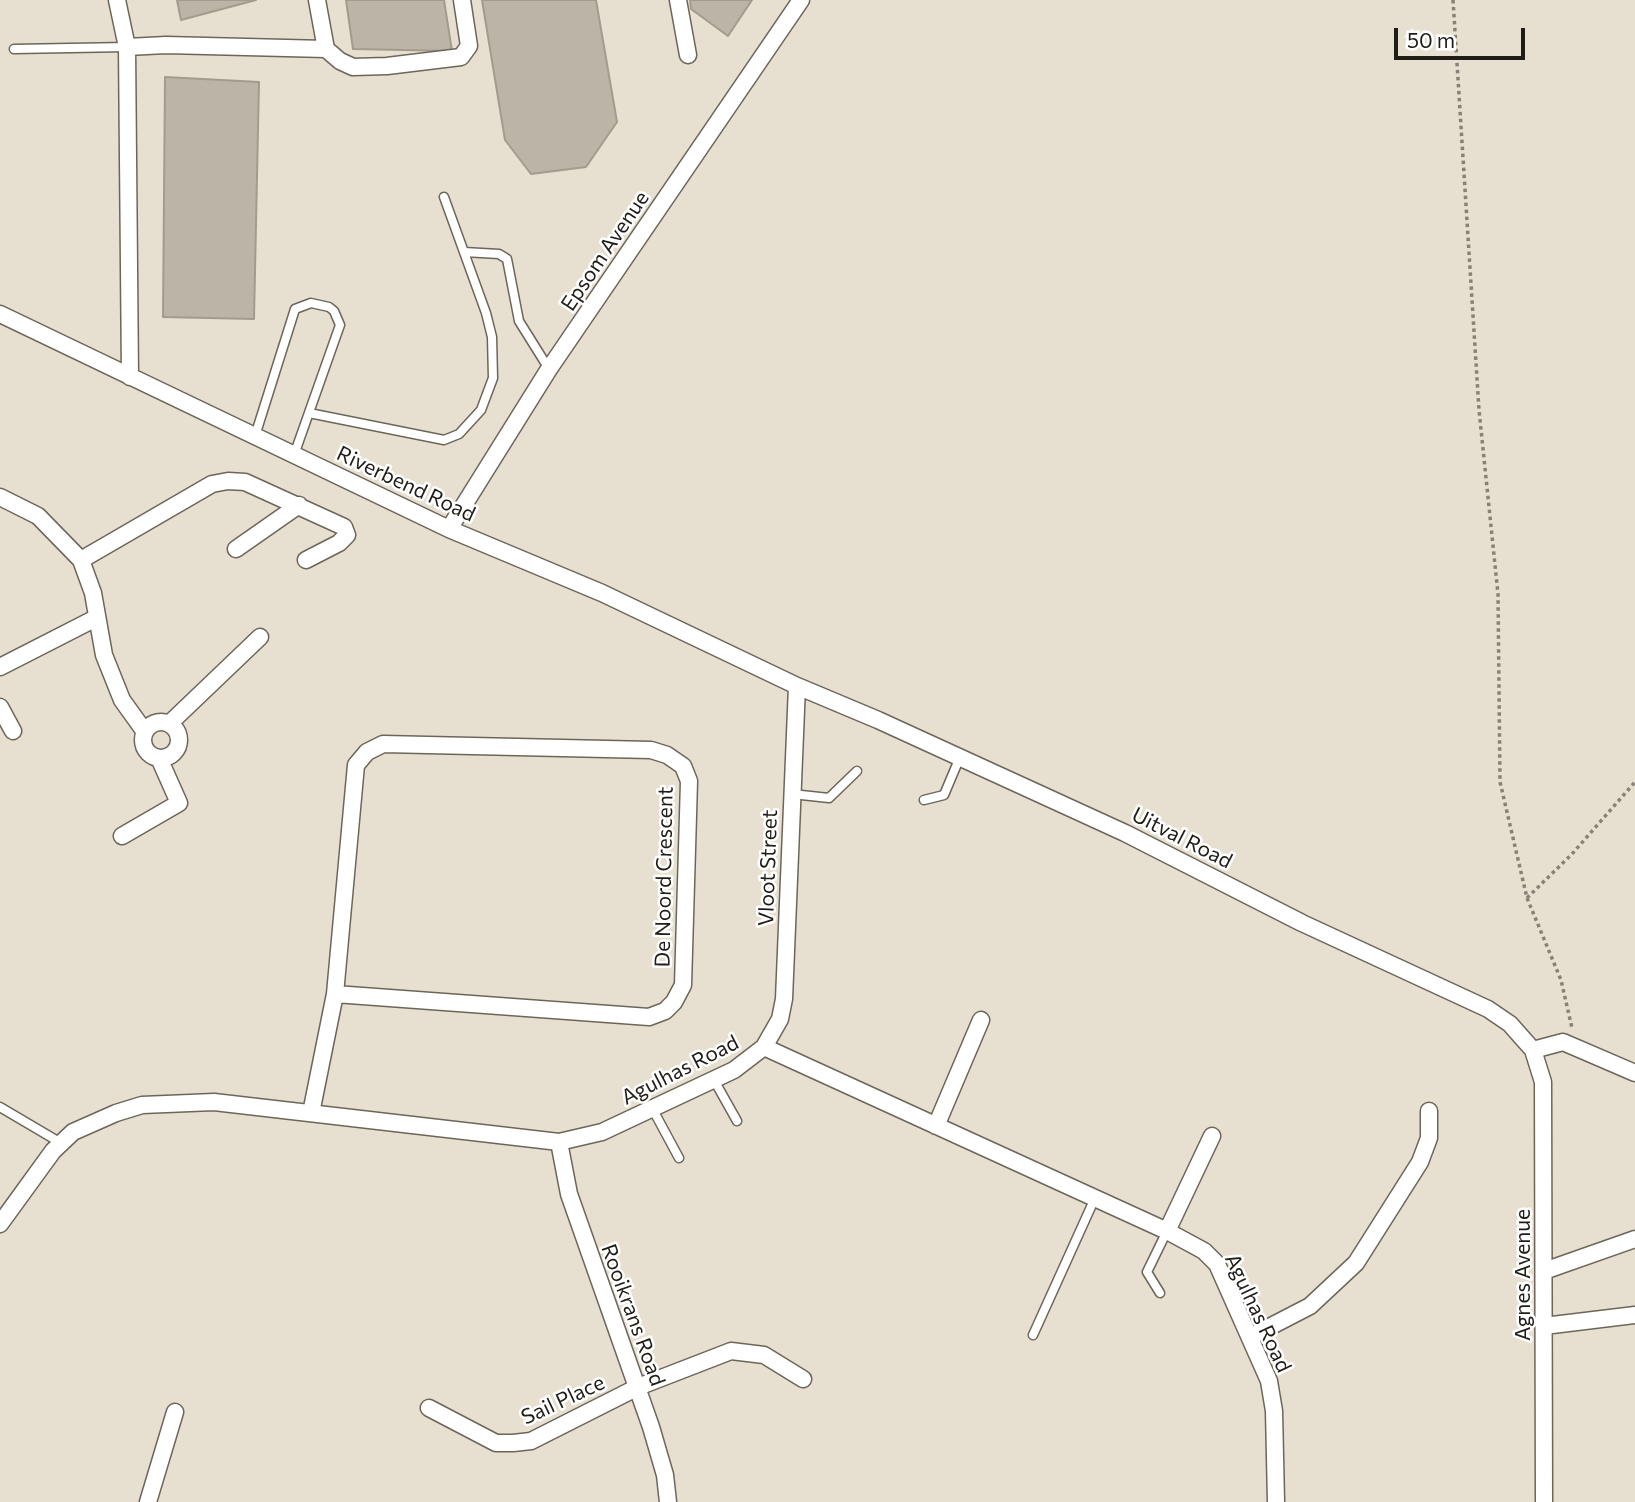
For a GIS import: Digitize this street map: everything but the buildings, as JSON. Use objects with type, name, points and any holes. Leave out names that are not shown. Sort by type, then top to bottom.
[{"type":"street","points":[[117,0],[127,47],[130,377]]},
{"type":"street","points":[[317,0],[326,49],[340,61],[353,66],[387,66],[461,57],[467,52],[461,0]]},
{"type":"street","points":[[678,0],[688,55]]},
{"type":"street","name":"Epsom Avenue","points":[[449,529],[549,369],[801,0]]},
{"type":"street","points":[[127,47],[166,45],[326,49]]},
{"type":"street","name":"Riverbend Road","points":[[0,314],[449,529],[602,593],[797,686]]},
{"type":"street","points":[[81,560],[212,484],[246,482],[339,522],[346,536],[339,543],[306,559]]},
{"type":"street","points":[[0,497],[38,516],[81,560],[93,593],[104,655],[122,700],[145,732]]},
{"type":"street","points":[[236,549],[299,505]]},
{"type":"street","points":[[0,667],[96,618]]},
{"type":"street","points":[[169,724],[260,637]]},
{"type":"street","name":"Uitval Road","points":[[797,686],[1125,833],[1302,923],[1488,1009],[1510,1024],[1533,1050]]},
{"type":"street","name":"Vloot Street","points":[[764,1046],[780,1019],[784,999],[797,686]]},
{"type":"street","points":[[0,707],[13,732]]},
{"type":"street","points":[[122,836],[179,803],[159,758],[147,752],[143,739],[145,732],[155,723],[169,724],[174,729],[178,742],[172,754],[159,758]]},
{"type":"street","name":"De Noord Crescent","points":[[311,1113],[335,994],[356,765],[372,748],[383,744],[651,750],[667,755],[683,766],[689,781],[683,985],[674,1002],[665,1011],[649,1017],[335,994]]},
{"type":"street","points":[[936,1126],[981,1020]]},
{"type":"street","points":[[1533,1050],[1551,1043],[1576,1045],[1635,1073]]},
{"type":"street","name":"Agulhas Road","points":[[0,1224],[61,1143],[84,1126],[116,1113],[157,1102],[214,1102],[559,1143],[585,1139],[714,1080],[744,1063],[764,1046],[1167,1231],[1204,1251],[1217,1264],[1264,1366],[1272,1396],[1276,1502]]},
{"type":"street","name":"Agnes Avenue","points":[[1533,1050],[1543,1082],[1544,1502]]},
{"type":"street","points":[[1250,1337],[1310,1306],[1356,1263],[1420,1162],[1429,1138],[1429,1111]]},
{"type":"street","points":[[1167,1231],[1212,1136]]},
{"type":"street","name":"Rooikrans Road","points":[[559,1143],[569,1194],[585,1246],[638,1387],[665,1475],[668,1502]]},
{"type":"street","points":[[1544,1271],[1635,1239]]},
{"type":"street","points":[[1544,1326],[1635,1315]]},
{"type":"street","name":"Sail Place","points":[[429,1408],[496,1443],[513,1444],[531,1441],[638,1387],[731,1351],[764,1355],[803,1379]]},
{"type":"street","points":[[148,1502],[175,1412]]},
{"type":"lane","points":[[14,49],[127,47]]},
{"type":"lane","points":[[309,413],[444,440],[453,439],[470,425],[488,398],[494,366],[486,313],[444,197]]},
{"type":"lane","points":[[464,253],[499,254],[507,259],[519,321],[549,369]]},
{"type":"lane","points":[[255,436],[295,309],[311,303],[334,311],[340,325],[294,455]]},
{"type":"lane","points":[[924,800],[944,794],[960,757]]},
{"type":"lane","points":[[792,794],[829,798],[839,792],[857,771]]},
{"type":"lane","points":[[714,1080],[737,1121]]},
{"type":"lane","points":[[0,1107],[61,1143]]},
{"type":"lane","points":[[652,1108],[679,1158]]},
{"type":"lane","points":[[1033,1335],[1095,1198]]},
{"type":"lane","points":[[1160,1293],[1147,1277],[1147,1272],[1167,1231]]},
{"type":"path","points":[[1453,0],[1479,410],[1498,594],[1500,782],[1527,898],[1561,980],[1576,1045]]},
{"type":"path","points":[[1527,898],[1572,854],[1635,782]]}]
